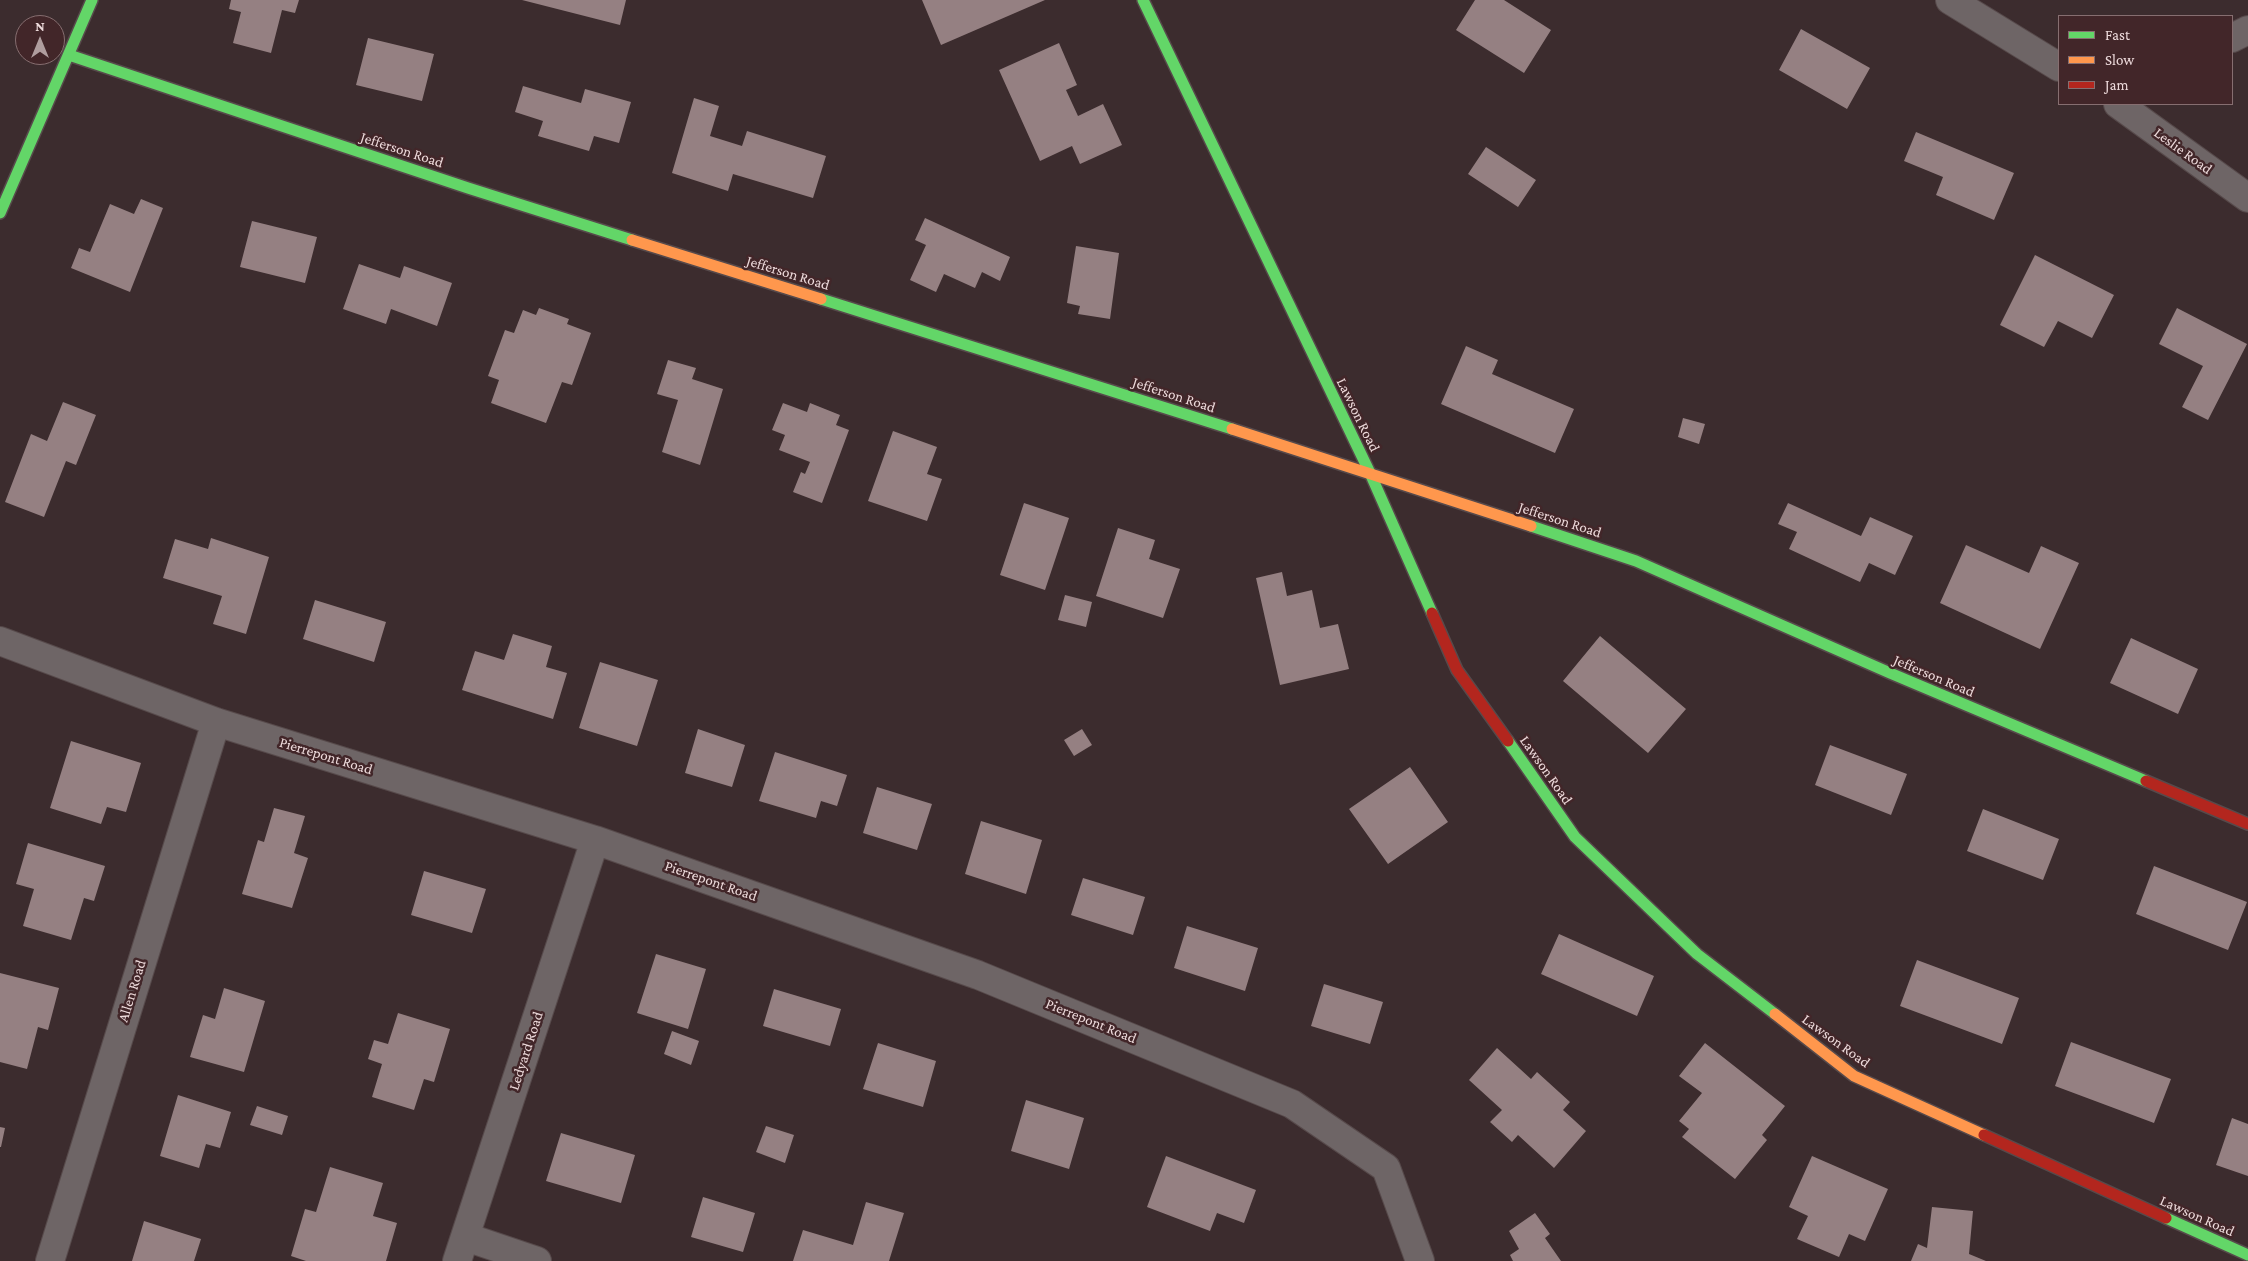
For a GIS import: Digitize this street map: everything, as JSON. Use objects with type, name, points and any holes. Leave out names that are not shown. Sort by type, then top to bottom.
[{"type":"street","points":[[0,213],[92,0]]},
{"type":"street","name":"Lawson Road","points":[[1143,0],[1370,474],[1458,670],[1575,837],[1697,954],[1854,1076],[2248,1255]]},
{"type":"street","points":[[1950,0],[2058,66]]},
{"type":"street","points":[[2233,38],[2248,30]]},
{"type":"street","name":"Jefferson Road","points":[[69,54],[468,188],[1636,560],[1890,673],[2248,824]]},
{"type":"street","name":"Leslie Road","points":[[2119,105],[2248,198]]},
{"type":"street","name":"Pierrepont Road","points":[[0,641],[216,722],[594,840],[978,975],[1292,1104],[1386,1168],[1420,1261]]},
{"type":"street","name":"Allen Road","points":[[50,1261],[216,722]]},
{"type":"street","name":"Ledyard Road","points":[[462,1249],[594,840]]},
{"type":"street","points":[[462,1249],[537,1261]]},
{"type":"building","points":[[231,0],[299,0],[295,13],[282,10],[271,53],[233,43],[241,12],[229,9]]},
{"type":"building","points":[[522,0],[626,0],[620,25]]},
{"type":"building","points":[[922,0],[1045,0],[941,45]]},
{"type":"building","points":[[1475,0],[1504,0],[1551,30],[1524,73],[1456,30]]},
{"type":"building","points":[[1801,29],[1870,68],[1847,109],[1779,70]]},
{"type":"building","points":[[368,38],[434,54],[422,101],[356,85]]},
{"type":"building","points":[[1059,43],[1077,85],[1066,90],[1078,116],[1103,104],[1122,145],[1080,164],[1072,146],[1040,161],[999,70]]},
{"type":"building","points":[[523,86],[581,103],[585,89],[631,102],[619,143],[594,136],[589,151],[538,136],[543,121],[515,112]]},
{"type":"building","points":[[694,98],[719,106],[710,136],[742,146],[747,131],[826,156],[813,198],[733,174],[728,191],[672,173]]},
{"type":"building","points":[[1916,132],[2014,173],[1994,220],[1936,195],[1943,177],[1904,161]]},
{"type":"building","points":[[1486,147],[1536,180],[1518,207],[1468,174]]},
{"type":"building","points":[[141,199],[163,208],[130,292],[71,268],[79,248],[90,252],[110,204],[134,214]]},
{"type":"building","points":[[925,218],[1010,257],[1000,281],[982,272],[975,288],[944,274],[936,292],[910,280],[926,245],[915,240]]},
{"type":"building","points":[[252,221],[317,237],[305,283],[240,267]]},
{"type":"building","points":[[1076,246],[1119,253],[1110,319],[1078,314],[1080,306],[1067,303]]},
{"type":"building","points":[[2035,255],[2114,295],[2092,338],[2058,321],[2044,347],[2000,325]]},
{"type":"building","points":[[359,264],[400,278],[404,266],[452,283],[437,326],[391,309],[386,324],[343,309]]},
{"type":"building","points":[[539,308],[569,319],[567,324],[591,333],[572,385],[562,382],[546,423],[491,403],[499,380],[488,376],[505,330],[514,333],[523,310],[536,315]]},
{"type":"building","points":[[2177,308],[2247,344],[2208,420],[2182,407],[2203,366],[2159,344]]},
{"type":"building","points":[[1466,346],[1498,360],[1492,374],[1574,409],[1555,453],[1441,404]]},
{"type":"building","points":[[668,360],[696,368],[692,379],[723,389],[700,465],[662,452],[678,400],[657,394]]},
{"type":"building","points":[[63,402],[96,415],[76,465],[66,461],[44,517],[5,502],[31,434],[47,441]]},
{"type":"building","points":[[783,403],[807,412],[810,403],[840,415],[836,425],[849,430],[822,503],[793,492],[801,472],[805,474],[810,462],[779,450],[785,435],[772,430]]},
{"type":"building","points":[[1683,418],[1705,424],[1699,444],[1678,437]]},
{"type":"building","points":[[893,431],[937,447],[927,474],[942,479],[927,521],[868,501]]},
{"type":"building","points":[[1024,503],[1069,518],[1045,590],[1000,575]]},
{"type":"building","points":[[1788,503],[1861,536],[1870,517],[1913,536],[1895,575],[1869,563],[1860,582],[1789,549],[1797,532],[1778,524]]},
{"type":"building","points":[[1118,528],[1155,540],[1149,559],[1180,569],[1163,618],[1096,596]]},
{"type":"building","points":[[211,538],[269,557],[246,634],[213,624],[222,596],[163,578],[175,539],[208,549]]},
{"type":"building","points":[[1966,545],[2029,573],[2041,546],[2079,563],[2040,649],[1940,603]]},
{"type":"building","points":[[1282,572],[1287,596],[1312,590],[1320,628],[1338,624],[1349,669],[1280,685],[1256,578]]},
{"type":"building","points":[[1065,595],[1092,602],[1086,627],[1058,620]]},
{"type":"building","points":[[315,600],[386,622],[374,662],[303,639]]},
{"type":"building","points":[[513,634],[552,646],[546,667],[567,673],[553,719],[462,690],[475,651],[504,660]]},
{"type":"building","points":[[1600,636],[1686,709],[1648,753],[1563,681]]},
{"type":"building","points":[[2131,638],[2198,669],[2178,714],[2110,683]]},
{"type":"building","points":[[600,662],[658,680],[637,746],[579,728]]},
{"type":"building","points":[[698,729],[745,745],[732,787],[685,773]]},
{"type":"building","points":[[1082,729],[1092,745],[1074,756],[1064,740]]},
{"type":"building","points":[[71,741],[141,763],[126,812],[107,807],[101,824],[50,808]]},
{"type":"building","points":[[1830,745],[1907,774],[1891,815],[1815,785]]},
{"type":"building","points":[[775,752],[847,775],[837,806],[821,801],[816,818],[759,801]]},
{"type":"building","points":[[1410,767],[1448,822],[1388,864],[1349,809]]},
{"type":"building","points":[[877,787],[932,804],[917,850],[863,833]]},
{"type":"building","points":[[274,808],[305,816],[294,853],[308,858],[292,908],[242,894],[258,840],[264,842]]},
{"type":"building","points":[[1983,809],[2059,839],[2043,880],[1967,851]]},
{"type":"building","points":[[981,821],[1042,840],[1026,894],[965,874]]},
{"type":"building","points":[[28,843],[105,866],[94,901],[84,898],[71,940],[23,926],[34,889],[16,884]]},
{"type":"building","points":[[2154,866],[2247,902],[2228,950],[2136,914]]},
{"type":"building","points":[[424,871],[486,889],[472,933],[411,915]]},
{"type":"building","points":[[1083,878],[1145,897],[1133,935],[1071,915]]},
{"type":"building","points":[[1187,926],[1258,948],[1245,991],[1174,968]]},
{"type":"building","points":[[1559,934],[1654,976],[1637,1016],[1541,974]]},
{"type":"building","points":[[656,954],[706,969],[688,1029],[637,1013]]},
{"type":"building","points":[[1917,960],[2019,998],[2002,1044],[1900,1006]]},
{"type":"building","points":[[0,973],[59,988],[48,1030],[38,1027],[27,1069],[0,1062]]},
{"type":"building","points":[[1324,984],[1383,1002],[1370,1044],[1311,1026]]},
{"type":"building","points":[[224,988],[265,1001],[244,1072],[190,1057],[203,1015],[215,1019]]},
{"type":"building","points":[[774,989],[841,1009],[830,1046],[763,1026]]},
{"type":"building","points":[[398,1013],[450,1029],[434,1082],[424,1079],[414,1110],[372,1097],[382,1064],[368,1059],[374,1040],[388,1044]]},
{"type":"building","points":[[672,1031],[699,1041],[691,1065],[664,1054]]},
{"type":"building","points":[[2071,1042],[2171,1079],[2154,1123],[2055,1086]]},
{"type":"building","points":[[878,1043],[936,1061],[923,1107],[863,1089]]},
{"type":"building","points":[[1705,1043],[1785,1106],[1762,1135],[1767,1140],[1735,1179],[1682,1137],[1689,1129],[1679,1121],[1702,1093],[1679,1076]]},
{"type":"building","points":[[1497,1048],[1531,1079],[1537,1072],[1570,1102],[1563,1110],[1586,1131],[1554,1168],[1518,1135],[1512,1142],[1490,1122],[1502,1110],[1469,1080]]},
{"type":"building","points":[[178,1095],[231,1112],[220,1148],[206,1144],[199,1168],[160,1156]]},
{"type":"building","points":[[1026,1100],[1084,1118],[1069,1169],[1011,1151]]},
{"type":"building","points":[[257,1106],[288,1116],[282,1135],[250,1125]]},
{"type":"building","points":[[2232,1118],[2248,1124],[2248,1176],[2216,1165]]},
{"type":"building","points":[[766,1126],[794,1135],[785,1163],[756,1152]]},
{"type":"building","points":[[0,1127],[5,1128],[1,1147],[0,1147]]},
{"type":"building","points":[[561,1133],[635,1155],[621,1203],[546,1181]]},
{"type":"building","points":[[1166,1156],[1256,1190],[1244,1223],[1217,1213],[1210,1231],[1147,1207]]},
{"type":"building","points":[[1812,1156],[1888,1189],[1865,1241],[1849,1234],[1839,1257],[1797,1239],[1808,1216],[1789,1207]]},
{"type":"building","points":[[330,1167],[383,1183],[373,1216],[397,1223],[386,1261],[306,1261],[291,1256],[305,1209],[316,1212]]},
{"type":"building","points":[[703,1197],[755,1213],[743,1252],[691,1237]]},
{"type":"building","points":[[866,1202],[904,1213],[889,1261],[793,1261],[803,1230],[853,1245]]},
{"type":"building","points":[[1932,1207],[1973,1211],[1969,1254],[1986,1261],[1911,1261],[1918,1244],[1927,1248]]},
{"type":"building","points":[[1535,1213],[1550,1234],[1545,1238],[1561,1261],[1513,1261],[1510,1255],[1519,1249],[1509,1231]]},
{"type":"building","points":[[144,1221],[201,1239],[194,1261],[132,1261]]},
{"type":"traffic: fast","points":[[0,213],[92,0]]},
{"type":"traffic: fast","points":[[1143,0],[1370,473],[1432,613]]},
{"type":"traffic: fast","points":[[69,55],[468,188],[632,240]]},
{"type":"traffic: fast","points":[[821,299],[1232,429]]},
{"type":"traffic: fast","points":[[1531,526],[1636,561],[1890,673],[2146,781]]},
{"type":"traffic: fast","points":[[1508,741],[1575,837],[1697,954],[1775,1014]]},
{"type":"traffic: fast","points":[[2166,1218],[2248,1255]]},
{"type":"traffic: slow","points":[[632,240],[821,299]]},
{"type":"traffic: slow","points":[[1232,429],[1531,526]]},
{"type":"traffic: slow","points":[[1775,1014],[1854,1076],[1984,1135]]},
{"type":"traffic: jam","points":[[1432,613],[1457,670],[1508,741]]},
{"type":"traffic: jam","points":[[2146,781],[2248,824]]},
{"type":"traffic: jam","points":[[1984,1135],[2166,1218]]}]
